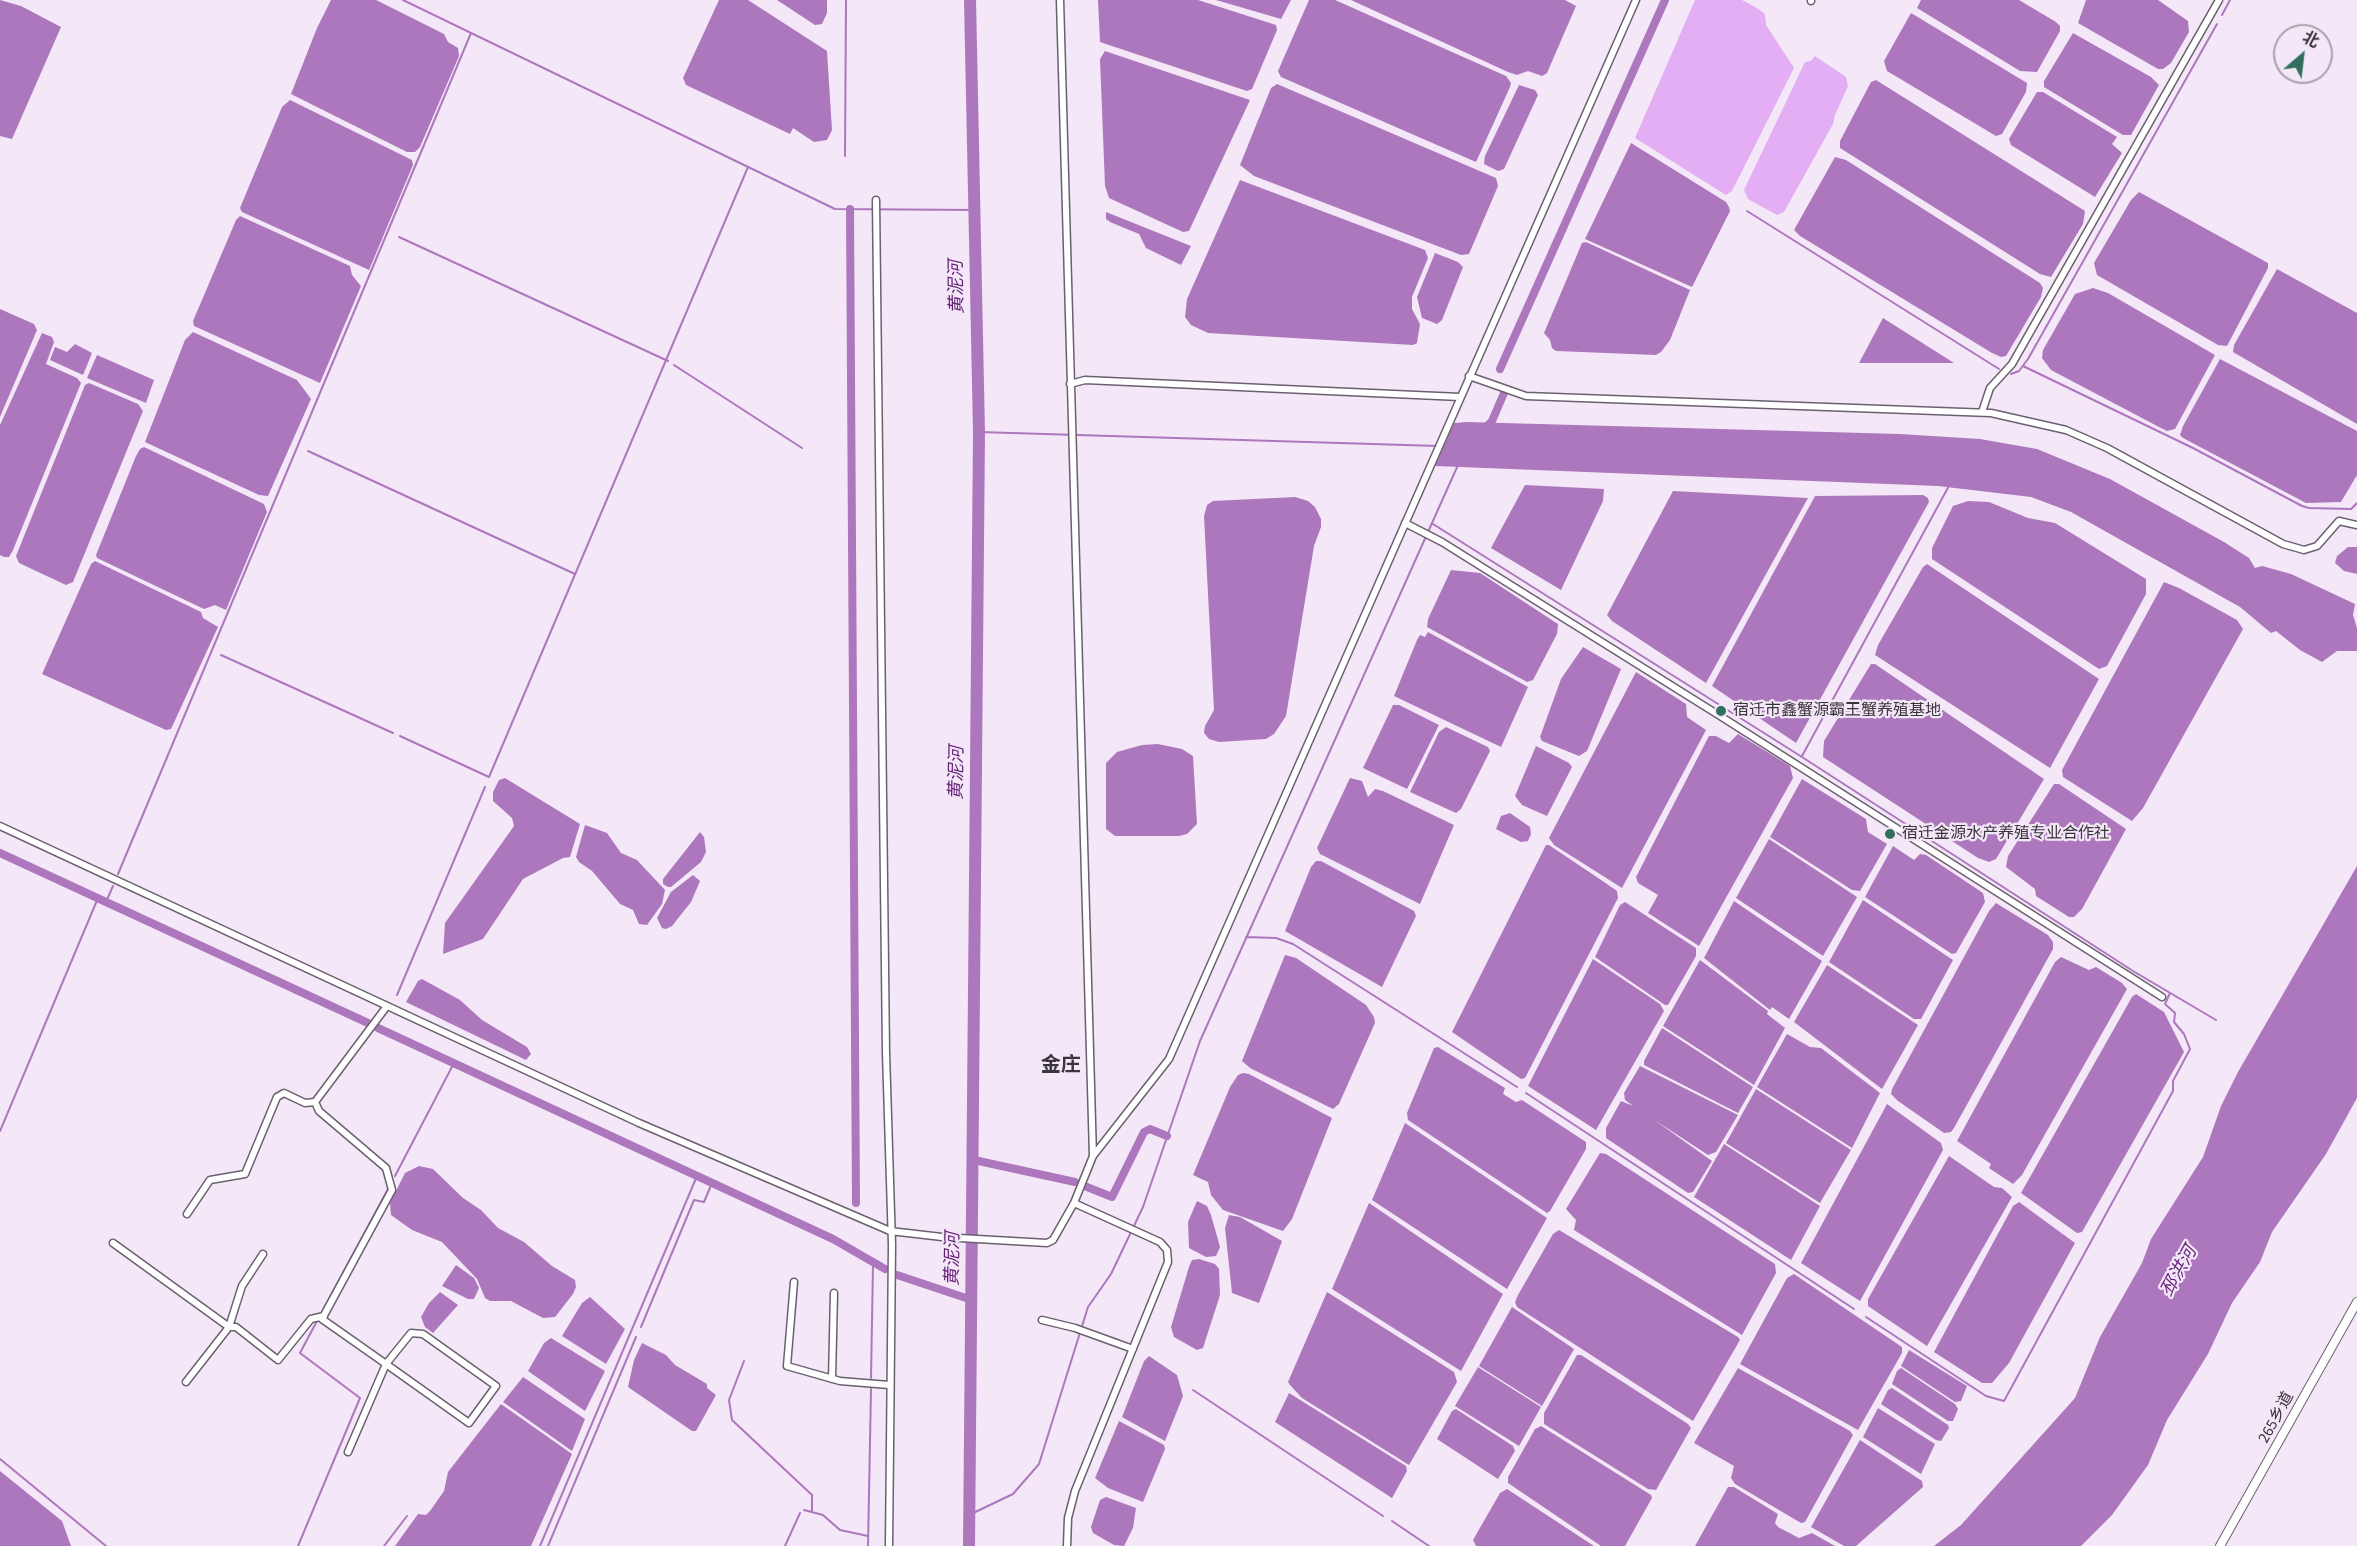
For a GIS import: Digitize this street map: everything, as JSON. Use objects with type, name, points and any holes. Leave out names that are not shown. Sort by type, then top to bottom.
[{"type":"street","points":[[1060,0],[1093,1156]]},
{"type":"street","points":[[0,826],[639,1123],[890,1231],[1022,1242],[1047,1243],[1053,1240],[1074,1203],[1093,1156],[1169,1059],[1635,0]]},
{"type":"street","points":[[1982,412],[1990,388],[2012,364],[2218,0]]},
{"type":"street","points":[[876,201],[890,1231],[889,1546]]},
{"type":"street","points":[[1469,376],[1526,396],[1982,412],[2076,434],[2107,448],[2283,544],[2304,550],[2317,546],[2330,528],[2339,521],[2357,525]]},
{"type":"street","points":[[1070,384],[1085,380],[1460,397]]},
{"type":"street","points":[[1404,523],[1427,534],[1727,720],[2162,997]]},
{"type":"street","points":[[187,1214],[210,1180],[245,1174],[277,1097],[284,1094],[305,1103],[315,1102],[387,1006]]},
{"type":"street","points":[[315,1102],[319,1111],[386,1168],[392,1190],[322,1319],[386,1364],[469,1423],[496,1386],[418,1332],[411,1333],[386,1364],[348,1452]]},
{"type":"street","points":[[1067,1546],[1069,1506],[1168,1262],[1167,1250],[1150,1236],[1074,1203]]},
{"type":"street","points":[[114,1243],[229,1327],[236,1327],[278,1360],[311,1318],[324,1316]]},
{"type":"street","points":[[186,1382],[229,1327],[242,1286],[263,1254]]},
{"type":"street","points":[[794,1282],[787,1365],[832,1378],[889,1385]]},
{"type":"street","points":[[832,1378],[834,1293]]},
{"type":"street","name":"265乡道","points":[[2220,1546],[2357,1302]]},
{"type":"street","points":[[1042,1320],[1088,1332],[1132,1349]]},
{"type":"shaded area","points":[[1695,0],[1742,0],[1757,8],[1765,14],[1766,25],[1794,68],[1732,191],[1726,195],[1635,138]]},
{"type":"shaded area","points":[[1815,56],[1846,77],[1848,86],[1833,124],[1784,212],[1777,215],[1748,199],[1744,190],[1805,62],[1811,61]]},
{"type":"water","points":[[0,0],[21,6],[61,27],[12,139],[0,136]]},
{"type":"water","points":[[331,0],[376,0],[444,34],[448,42],[458,48],[459,56],[420,147],[415,152],[407,152],[291,94],[317,28]]},
{"type":"water","points":[[719,0],[748,0],[827,51],[832,130],[827,140],[814,142],[793,128],[790,134],[686,85],[683,78]]},
{"type":"water","points":[[777,0],[827,0],[827,13],[822,24],[815,25]]},
{"type":"water","points":[[1098,0],[1198,0],[1276,25],[1277,30],[1252,89],[1247,91],[1100,42]]},
{"type":"water","points":[[1216,0],[1291,0],[1281,19]]},
{"type":"water","points":[[1309,0],[1335,0],[1506,76],[1511,83],[1510,87],[1476,162],[1281,77],[1278,71]]},
{"type":"water","points":[[1351,0],[1565,0],[1576,6],[1547,73],[1542,76],[1528,71],[1517,75],[1508,72]]},
{"type":"water","points":[[1921,0],[2019,0],[2056,22],[2060,26],[2060,31],[2037,72],[2020,71],[1917,8]]},
{"type":"water","points":[[2086,0],[2158,0],[2188,21],[2189,32],[2171,63],[2163,69],[2158,69],[2078,23]]},
{"type":"water","points":[[1911,13],[2027,83],[2026,92],[2002,134],[1996,136],[1887,71],[1884,61]]},
{"type":"water","points":[[2073,33],[2151,77],[2159,85],[2131,135],[2123,135],[2044,87],[2044,81]]},
{"type":"water","points":[[1105,51],[1250,100],[1189,231],[1183,232],[1109,198],[1105,186],[1100,59]]},
{"type":"water","points":[[1876,80],[2085,211],[2083,224],[2051,277],[2040,274],[1840,148],[1840,141],[1871,82]]},
{"type":"water","points":[[1277,84],[1496,178],[1498,186],[1469,254],[1461,255],[1254,176],[1240,165],[1271,88]]},
{"type":"water","points":[[1519,85],[1535,90],[1538,95],[1504,169],[1498,171],[1484,164],[1485,156]]},
{"type":"water","points":[[2037,92],[2043,92],[2117,137],[2112,144],[2122,153],[2095,197],[2011,145],[2009,139]]},
{"type":"water","points":[[290,100],[412,160],[413,165],[369,270],[242,212],[240,208],[282,107]]},
{"type":"water","points":[[1631,143],[1726,202],[1729,207],[1730,211],[1692,287],[1585,239]]},
{"type":"water","points":[[1835,157],[1846,160],[2040,283],[2043,288],[2041,297],[2006,356],[2001,357],[1992,353],[1800,236],[1794,230]]},
{"type":"water","points":[[1240,180],[1425,250],[1428,258],[1412,297],[1412,309],[1420,324],[1417,343],[1413,345],[1208,333],[1191,325],[1185,317],[1187,299]]},
{"type":"water","points":[[2139,192],[2268,263],[2268,268],[2227,346],[2218,345],[2097,275],[2094,263],[2131,200]]},
{"type":"water","points":[[1106,212],[1191,246],[1181,265],[1146,248],[1139,234],[1110,222],[1106,219]]},
{"type":"water","points":[[240,216],[350,266],[352,275],[361,286],[320,383],[194,326],[193,321],[236,220]]},
{"type":"water","points":[[1586,242],[1690,290],[1670,340],[1661,352],[1656,355],[1556,351],[1552,348],[1550,340],[1544,333],[1582,243]]},
{"type":"water","points":[[1435,253],[1458,262],[1463,267],[1442,320],[1437,324],[1422,318],[1417,297]]},
{"type":"water","points":[[2277,269],[2357,313],[2357,424],[2233,352],[2234,345]]},
{"type":"water","points":[[2093,288],[2108,293],[2215,355],[2175,429],[2167,431],[2051,370],[2042,358],[2043,350],[2075,294]]},
{"type":"water","points":[[0,309],[34,324],[37,330],[0,417]]},
{"type":"water","points":[[1883,318],[1954,363],[1859,363]]},
{"type":"water","points":[[193,332],[297,380],[311,399],[268,496],[259,495],[145,442],[185,340]]},
{"type":"water","points":[[42,333],[52,337],[54,342],[46,364],[77,378],[81,383],[13,550],[9,557],[4,557],[0,555],[0,425]]},
{"type":"water","points":[[75,344],[92,353],[83,375],[50,360],[55,347],[67,352]]},
{"type":"water","points":[[97,355],[154,380],[146,403],[87,378]]},
{"type":"water","points":[[2220,359],[2357,431],[2357,475],[2341,502],[2306,503],[2180,435]]},
{"type":"water","points":[[89,383],[138,404],[143,411],[73,582],[66,585],[19,563],[16,556],[85,385]]},
{"type":"water","points":[[1454,423],[1900,434],[1980,439],[2037,449],[2110,479],[2224,542],[2249,558],[2255,568],[2262,566],[2291,574],[2355,604],[2353,615],[2357,628],[2357,651],[2337,651],[2322,662],[2300,650],[2276,631],[2271,633],[2240,607],[2071,512],[2031,497],[1938,486],[1435,466]]},
{"type":"water","points":[[144,447],[264,504],[267,512],[226,610],[215,605],[204,609],[97,558],[96,555],[136,456]]},
{"type":"water","points":[[1525,485],[1604,489],[1603,501],[1561,590],[1491,548]]},
{"type":"water","points":[[1673,491],[1808,498],[1706,683],[1612,621],[1607,615]]},
{"type":"water","points":[[1923,495],[1928,498],[1929,502],[1796,743],[1712,686],[1815,496]]},
{"type":"water","points":[[1295,497],[1308,501],[1315,507],[1321,519],[1321,527],[1314,546],[1286,716],[1274,734],[1266,739],[1219,742],[1209,739],[1204,733],[1205,726],[1214,710],[1204,516],[1207,505],[1213,501]]},
{"type":"water","points":[[1968,501],[1989,502],[2028,518],[2055,523],[2146,579],[2146,594],[2107,666],[2099,669],[1932,559],[1932,548],[1953,506]]},
{"type":"water","points":[[2348,547],[2357,547],[2357,574],[2344,571],[2335,563],[2337,556]]},
{"type":"water","points":[[95,561],[201,612],[203,618],[218,627],[171,729],[166,730],[42,674],[91,564]]},
{"type":"water","points":[[1927,564],[2099,679],[2050,768],[1875,655],[1878,645],[1923,567]]},
{"type":"water","points":[[1451,570],[1480,573],[1558,624],[1557,634],[1533,680],[1527,682],[1427,627],[1428,619]]},
{"type":"water","points":[[2164,582],[2237,620],[2243,629],[2143,808],[2132,821],[2063,777],[2062,770]]},
{"type":"water","points":[[1428,632],[1528,687],[1501,747],[1394,696],[1417,640],[1420,635],[1425,637]]},
{"type":"water","points":[[1583,647],[1621,669],[1587,751],[1579,756],[1542,741],[1540,737],[1561,679]]},
{"type":"water","points":[[1871,664],[1875,664],[2044,779],[1996,859],[1989,862],[1978,858],[1823,757],[1824,741]]},
{"type":"water","points":[[1636,672],[1686,704],[1687,717],[1706,730],[1622,888],[1554,845],[1549,838]]},
{"type":"water","points":[[1393,705],[1399,705],[1439,725],[1407,789],[1363,768]]},
{"type":"water","points":[[1446,727],[1488,747],[1490,751],[1461,809],[1456,813],[1410,792],[1439,732]]},
{"type":"water","points":[[1738,734],[1790,766],[1793,778],[1699,946],[1648,913],[1658,895],[1638,883],[1636,877],[1709,736],[1716,736],[1729,743]]},
{"type":"water","points":[[1158,744],[1182,749],[1193,756],[1197,824],[1187,834],[1179,836],[1115,836],[1106,829],[1106,763],[1117,752],[1142,745]]},
{"type":"water","points":[[1536,746],[1569,763],[1572,767],[1547,816],[1522,805],[1515,796]]},
{"type":"water","points":[[505,778],[580,824],[570,857],[563,858],[523,879],[483,939],[443,954],[445,923],[514,826],[512,818],[493,801],[493,792],[499,780]]},
{"type":"water","points":[[1350,778],[1362,781],[1368,797],[1375,789],[1383,791],[1454,825],[1420,904],[1320,854],[1317,848]]},
{"type":"water","points":[[1802,779],[1866,819],[1868,832],[1887,844],[1860,891],[1852,890],[1770,837]]},
{"type":"water","points":[[2054,784],[2059,784],[2126,829],[2082,909],[2074,917],[2069,917],[2036,896],[2035,889],[2006,867],[2008,856]]},
{"type":"water","points":[[1510,813],[1530,827],[1531,834],[1528,841],[1521,842],[1496,829],[1501,816]]},
{"type":"water","points":[[585,825],[607,833],[621,853],[637,860],[665,890],[662,904],[647,925],[639,924],[633,910],[620,904],[592,871],[579,862],[576,857]]},
{"type":"water","points":[[700,832],[704,837],[706,852],[701,862],[671,887],[663,884],[663,879]]},
{"type":"water","points":[[1769,839],[1857,897],[1823,956],[1736,898]]},
{"type":"water","points":[[1546,845],[1617,891],[1618,898],[1525,1078],[1521,1079],[1452,1032]]},
{"type":"water","points":[[1893,846],[1914,860],[1920,854],[1926,855],[1983,893],[1985,902],[1956,953],[1952,954],[1865,897]]},
{"type":"water","points":[[1316,861],[1321,861],[1414,911],[1416,916],[1382,987],[1285,931],[1311,867]]},
{"type":"water","name":"邳洪河","points":[[2357,866],[2357,1098],[2326,1154],[2272,1232],[2260,1262],[2232,1303],[2208,1354],[2167,1420],[2148,1465],[2112,1515],[2081,1546],[1934,1546],[1961,1525],[2075,1398],[2100,1337],[2142,1263],[2151,1239],[2203,1157],[2221,1106],[2238,1072]]},
{"type":"water","points":[[693,875],[700,881],[691,902],[672,926],[662,928],[657,918],[671,892]]},
{"type":"water","points":[[1863,900],[1953,960],[1921,1019],[1914,1019],[1829,962]]},
{"type":"water","points":[[1734,901],[1822,961],[1789,1019],[1772,1007],[1770,1010],[1704,958]]},
{"type":"water","points":[[1625,902],[1696,948],[1696,956],[1668,1005],[1595,957],[1620,905]]},
{"type":"water","points":[[1996,903],[2048,935],[2053,942],[2053,949],[1954,1128],[1951,1132],[1944,1133],[1898,1101],[1891,1094],[1892,1089],[1989,911]]},
{"type":"water","points":[[1285,955],[1296,958],[1366,1005],[1374,1017],[1375,1023],[1339,1104],[1333,1109],[1250,1068],[1242,1061]]},
{"type":"water","points":[[2061,957],[2089,970],[2096,967],[2122,983],[2127,989],[2022,1175],[2013,1184],[1989,1168],[1991,1164],[1957,1141],[2055,962]]},
{"type":"water","points":[[1593,959],[1660,1004],[1664,1011],[1596,1130],[1528,1086]]},
{"type":"water","points":[[1700,960],[1768,1011],[1767,1014],[1785,1028],[1754,1085],[1663,1026]]},
{"type":"water","points":[[1827,965],[1918,1025],[1882,1089],[1794,1022]]},
{"type":"water","points":[[422,979],[460,1000],[482,1020],[527,1047],[531,1054],[526,1060],[406,1002],[418,981]]},
{"type":"water","points":[[2136,994],[2164,1012],[2184,1052],[2082,1232],[2077,1233],[2021,1193],[2132,997]]},
{"type":"water","points":[[1662,1028],[1753,1087],[1738,1113],[1644,1065]]},
{"type":"water","points":[[1787,1034],[1810,1047],[1821,1048],[1880,1093],[1852,1148],[1757,1087]]},
{"type":"water","points":[[1438,1047],[1505,1088],[1503,1094],[1516,1102],[1522,1100],[1586,1142],[1586,1149],[1550,1211],[1547,1213],[1408,1120],[1407,1113],[1434,1048]]},
{"type":"water","points":[[1640,1066],[1738,1115],[1716,1152],[1708,1155],[1653,1119],[1712,1161],[1693,1192],[1688,1193],[1606,1138],[1606,1128],[1621,1101],[1633,1106],[1625,1100],[1624,1093]]},
{"type":"water","points":[[1249,1074],[1332,1118],[1292,1219],[1283,1231],[1223,1210],[1211,1195],[1208,1182],[1193,1175],[1230,1087],[1238,1075]]},
{"type":"water","points":[[1756,1089],[1851,1150],[1820,1203],[1726,1143]]},
{"type":"water","points":[[1887,1104],[1941,1143],[1943,1150],[1860,1301],[1801,1263]]},
{"type":"water","points":[[1405,1123],[1547,1218],[1507,1289],[1372,1200]]},
{"type":"water","points":[[1724,1144],[1820,1206],[1791,1260],[1694,1197]]},
{"type":"water","points":[[1600,1153],[1606,1154],[1775,1264],[1776,1273],[1742,1335],[1574,1230],[1576,1220],[1566,1209]]},
{"type":"water","points":[[1949,1156],[1994,1187],[2002,1188],[2012,1197],[1927,1346],[1868,1306],[1868,1299]]},
{"type":"water","points":[[419,1166],[433,1169],[463,1198],[481,1210],[498,1228],[524,1242],[552,1266],[575,1280],[576,1287],[573,1294],[555,1317],[543,1318],[511,1301],[490,1301],[485,1298],[477,1279],[442,1242],[412,1230],[391,1215],[390,1203],[405,1173]]},
{"type":"water","points":[[1197,1201],[1207,1206],[1211,1215],[1220,1247],[1216,1256],[1206,1257],[1189,1248],[1188,1222]]},
{"type":"water","points":[[2019,1202],[2075,1243],[2009,1363],[1992,1383],[1982,1383],[1934,1352],[2013,1206]]},
{"type":"water","points":[[1369,1203],[1503,1294],[1461,1371],[1332,1289]]},
{"type":"water","points":[[1229,1215],[1240,1217],[1282,1241],[1259,1303],[1232,1293],[1225,1228]]},
{"type":"water","points":[[1559,1230],[1738,1337],[1740,1340],[1693,1421],[1517,1307],[1515,1302],[1518,1295],[1553,1234]]},
{"type":"water","points":[[1199,1259],[1215,1264],[1219,1269],[1220,1295],[1203,1348],[1197,1350],[1174,1337],[1171,1327],[1189,1267],[1192,1260]]},
{"type":"water","points":[[456,1265],[474,1278],[479,1288],[474,1299],[468,1299],[442,1286]]},
{"type":"water","points":[[1794,1274],[1902,1347],[1902,1353],[1858,1430],[1740,1364],[1787,1278]]},
{"type":"water","points":[[440,1292],[458,1305],[433,1333],[425,1327],[421,1317],[429,1303]]},
{"type":"water","points":[[1327,1292],[1454,1372],[1457,1382],[1409,1465],[1302,1398],[1288,1382]]},
{"type":"water","points":[[590,1297],[625,1329],[606,1364],[562,1336],[582,1303]]},
{"type":"water","points":[[1512,1307],[1574,1349],[1542,1406],[1479,1366]]},
{"type":"water","points":[[551,1338],[605,1371],[585,1411],[528,1371],[544,1343]]},
{"type":"water","points":[[642,1343],[666,1355],[675,1365],[707,1384],[707,1388],[716,1395],[696,1431],[692,1431],[628,1387],[634,1360]]},
{"type":"water","points":[[1909,1350],[1967,1386],[1961,1401],[1955,1402],[1901,1366]]},
{"type":"water","points":[[1577,1355],[1581,1355],[1691,1428],[1656,1490],[1648,1489],[1544,1424],[1544,1413]]},
{"type":"water","points":[[1149,1356],[1177,1375],[1183,1396],[1165,1441],[1122,1417],[1144,1361]]},
{"type":"water","points":[[1478,1367],[1541,1407],[1519,1446],[1455,1406]]},
{"type":"water","points":[[1738,1368],[1850,1431],[1853,1435],[1805,1522],[1801,1523],[1735,1484],[1731,1478],[1734,1466],[1694,1443]]},
{"type":"water","points":[[1901,1368],[1955,1404],[1958,1409],[1953,1421],[1948,1421],[1892,1384],[1897,1371]]},
{"type":"water","points":[[523,1377],[585,1419],[572,1451],[503,1402]]},
{"type":"water","points":[[1892,1388],[1948,1425],[1949,1428],[1941,1441],[1881,1404],[1888,1390]]},
{"type":"water","points":[[1289,1393],[1406,1466],[1407,1471],[1392,1498],[1275,1422]]},
{"type":"water","points":[[501,1404],[572,1454],[531,1546],[395,1546],[418,1514],[426,1515],[430,1511],[444,1491],[448,1472]]},
{"type":"water","points":[[1878,1408],[1935,1444],[1921,1474],[1863,1437]]},
{"type":"water","points":[[1456,1409],[1513,1446],[1515,1451],[1498,1479],[1437,1439],[1452,1411]]},
{"type":"water","points":[[1119,1421],[1164,1445],[1165,1449],[1143,1502],[1108,1488],[1095,1478]]},
{"type":"water","points":[[1541,1426],[1651,1495],[1652,1498],[1625,1546],[1601,1546],[1508,1483],[1508,1477],[1535,1429]]},
{"type":"water","points":[[1860,1440],[1922,1481],[1923,1487],[1856,1546],[1844,1546],[1811,1527]]},
{"type":"water","points":[[0,1471],[62,1521],[71,1546],[0,1546]]},
{"type":"water","points":[[1728,1487],[1734,1487],[1778,1514],[1775,1523],[1778,1527],[1799,1538],[1812,1533],[1835,1546],[1695,1546]]},
{"type":"water","points":[[1507,1489],[1594,1546],[1476,1546],[1473,1540],[1500,1493]]},
{"type":"water","points":[[1106,1497],[1136,1508],[1133,1528],[1124,1546],[1114,1545],[1093,1533],[1091,1527],[1100,1500]]},
{"type":"waterway","points":[[403,0],[835,209],[974,210]]},
{"type":"waterway","points":[[845,156],[846,0]]},
{"type":"waterway","name":"黄泥河","points":[[969,1546],[979,432],[970,0]]},
{"type":"waterway","points":[[1500,369],[1665,0]]},
{"type":"waterway","points":[[2222,15],[2230,0]]},
{"type":"waterway","points":[[2011,374],[2019,371],[2028,359],[2217,24]]},
{"type":"waterway","points":[[118,874],[471,33]]},
{"type":"waterway","points":[[400,736],[489,777],[748,167]]},
{"type":"waterway","points":[[850,209],[856,1203]]},
{"type":"waterway","points":[[1747,211],[1999,369]]},
{"type":"waterway","points":[[399,237],[668,361]]},
{"type":"waterway","points":[[674,365],[802,448]]},
{"type":"waterway","points":[[2023,366],[2193,448],[2302,506],[2351,509],[2357,503]]},
{"type":"waterway","points":[[1485,428],[1492,421],[1504,393]]},
{"type":"waterway","points":[[979,432],[1438,446]]},
{"type":"waterway","points":[[308,451],[575,574]]},
{"type":"waterway","points":[[969,1515],[1013,1494],[1039,1464],[1088,1307],[1111,1274],[1143,1207],[1200,1041],[1458,465]]},
{"type":"waterway","points":[[1802,756],[1950,484]]},
{"type":"waterway","points":[[1433,524],[1802,757],[2133,971],[2216,1020]]},
{"type":"waterway","points":[[221,655],[393,733]]},
{"type":"waterway","points":[[397,995],[485,787]]},
{"type":"waterway","points":[[0,853],[368,1023]]},
{"type":"waterway","points":[[106,902],[113,886]]},
{"type":"waterway","points":[[0,1131],[98,898]]},
{"type":"waterway","points":[[1246,937],[1276,938],[1293,944],[1517,1087]]},
{"type":"waterway","points":[[1866,1317],[1986,1396],[2004,1401],[2173,1091],[2173,1081],[2190,1049],[2184,1034],[2174,1022],[2175,1013],[2165,1004],[2170,993]]},
{"type":"waterway","points":[[378,1028],[833,1239],[885,1269]]},
{"type":"waterway","points":[[395,1176],[454,1063]]},
{"type":"waterway","points":[[1526,1093],[1854,1309]]},
{"type":"waterway","points":[[1087,1187],[1112,1197],[1144,1132],[1150,1129],[1167,1136]]},
{"type":"waterway","points":[[974,1160],[1075,1182]]},
{"type":"waterway","points":[[540,1546],[697,1176]]},
{"type":"waterway","points":[[641,1327],[694,1200],[704,1202],[712,1183]]},
{"type":"waterway","points":[[323,1310],[388,1189]]},
{"type":"waterway","points":[[871,1378],[873,1264]]},
{"type":"waterway","points":[[897,1275],[972,1300]]},
{"type":"waterway","points":[[298,1546],[360,1398],[300,1353],[317,1321]]},
{"type":"waterway","points":[[548,1546],[636,1337]]},
{"type":"waterway","points":[[744,1361],[729,1400],[732,1420],[812,1495],[812,1511]]},
{"type":"waterway","points":[[868,1546],[871,1389]]},
{"type":"waterway","points":[[1193,1390],[1383,1516]]},
{"type":"waterway","points":[[0,1459],[106,1546]]},
{"type":"waterway","points":[[804,1510],[823,1515],[840,1530],[868,1536]]},
{"type":"waterway","points":[[785,1546],[800,1513]]},
{"type":"waterway","points":[[384,1546],[407,1516]]},
{"type":"waterway","points":[[1392,1521],[1429,1546]]},
{"type":"place","name":"宿迁市鑫蟹源霸王蟹养殖基地","points":[[1721,711]]},
{"type":"place","name":"宿迁金源水产养殖专业合作社","points":[[1890,834]]},
{"type":"district","name":"金庄","points":[[1061,1067]]}]
